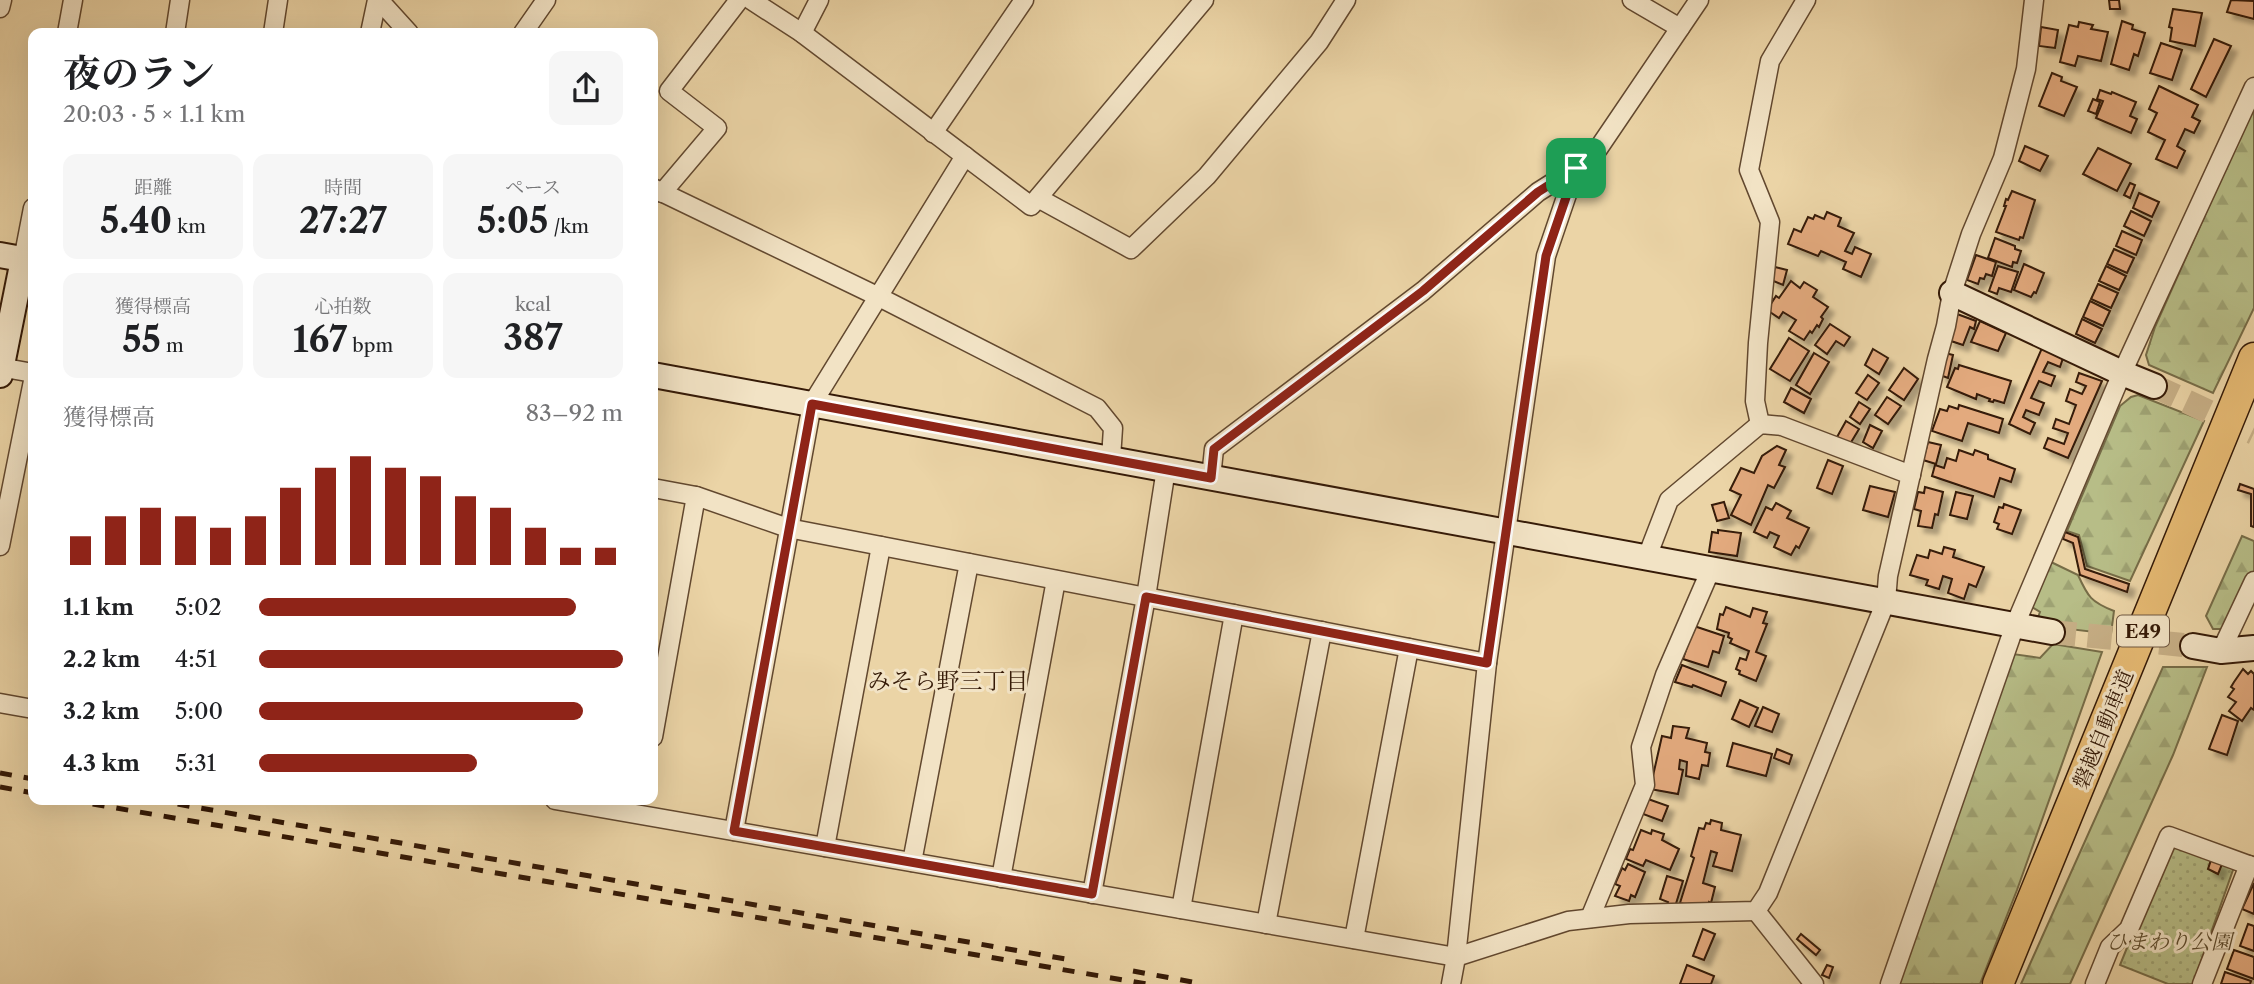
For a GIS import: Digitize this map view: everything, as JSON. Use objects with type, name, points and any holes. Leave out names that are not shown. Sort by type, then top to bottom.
[{"type":"highway","name":"磐越自動車道","points":[[1998,984],[2254,358]]},
{"type":"street","points":[[0,8],[2,0]]},
{"type":"street","points":[[67,28],[73,0]]},
{"type":"street","points":[[175,28],[180,0]]},
{"type":"street","points":[[274,28],[278,0]]},
{"type":"street","points":[[371,28],[378,0]]},
{"type":"street","points":[[378,0],[404,28]]},
{"type":"street","points":[[526,28],[546,0]]},
{"type":"street","points":[[739,0],[669,91],[717,128],[658,190],[877,296],[1097,408],[1114,428],[1111,458]]},
{"type":"street","points":[[751,0],[802,33],[1031,206],[1204,0]]},
{"type":"street","points":[[802,33],[819,0]]},
{"type":"street","points":[[933,133],[1024,0]]},
{"type":"street","points":[[1038,198],[1131,249],[1208,176],[1319,42],[1346,0]]},
{"type":"street","points":[[1632,0],[1681,28]]},
{"type":"street","points":[[1211,478],[1214,449],[1423,291],[1538,192],[1576,168],[1598,149],[1699,0]]},
{"type":"street","points":[[1760,424],[1755,389],[1770,222],[1749,170],[1770,61],[1806,0]]},
{"type":"street","points":[[1756,911],[1768,893],[1886,601],[1888,576],[1937,359],[1947,326],[1952,293],[1972,234],[2003,158],[2026,69],[2034,0]]},
{"type":"street","points":[[1891,984],[2015,625],[2122,373],[2254,87]]},
{"type":"street","points":[[734,831],[812,404],[965,156]]},
{"type":"street","points":[[1451,984],[1487,663],[1546,256],[1576,168]]},
{"type":"street","points":[[28,226],[19,259],[0,370],[28,373]]},
{"type":"street","points":[[1952,293],[2154,386]]},
{"type":"street","points":[[658,376],[2052,632]]},
{"type":"street","points":[[0,547],[28,406]]},
{"type":"street","points":[[1647,558],[1670,500],[1760,424],[1782,426],[1911,475]]},
{"type":"street","points":[[1092,894],[1146,597],[1166,469]]},
{"type":"street","points":[[658,489],[696,496],[788,528],[1487,663]]},
{"type":"street","points":[[658,709],[696,496]]},
{"type":"street","points":[[825,847],[881,546]]},
{"type":"street","points":[[912,862],[969,563]]},
{"type":"street","points":[[1590,918],[1645,785],[1641,747],[1665,675],[1711,569]]},
{"type":"street","points":[[1001,878],[1056,580]]},
{"type":"street","points":[[2221,651],[2254,581]]},
{"type":"street","points":[[1181,909],[1234,614]]},
{"type":"street","points":[[1266,924],[1322,631]]},
{"type":"street","points":[[2193,646],[2221,651],[2254,649]]},
{"type":"street","points":[[1354,939],[1409,648]]},
{"type":"street","points":[[0,703],[28,708]]},
{"type":"street","points":[[616,805],[640,807],[734,831],[1456,957],[1568,921],[1629,914],[1756,911]]},
{"type":"street","points":[[2095,984],[2110,947],[2129,929],[2169,836],[2252,866],[2202,984]]},
{"type":"street","points":[[1756,911],[1814,984]]},
{"type":"green space","points":[[2254,105],[2254,308],[2213,393],[2149,365],[2146,355],[2155,327]]},
{"type":"green space","points":[[2138,395],[2204,421],[2130,581],[2087,566],[2079,535],[2067,531],[2120,406]]},
{"type":"green space","points":[[2242,536],[2254,541],[2254,571],[2227,629],[2213,629],[2206,616]]},
{"type":"green space","points":[[2051,562],[2078,575],[2091,598],[2114,611],[2111,634],[2035,625],[2040,612],[2032,607]]},
{"type":"green space","points":[[2053,644],[2102,652],[2017,890],[1980,984],[1897,984],[2013,654],[2040,658]]},
{"type":"green space","points":[[2163,667],[2207,667],[2173,755],[2070,984],[2021,984]]},
{"type":"green space","name":"ひまわり公園","points":[[2170,842],[2234,867],[2193,984],[2168,984],[2120,965]]},
{"type":"building","points":[[2109,0],[2119,0],[2120,9],[2110,9]]},
{"type":"building","points":[[2231,0],[2254,1],[2254,19],[2227,12]]},
{"type":"building","points":[[2173,9],[2202,13],[2195,46],[2170,41],[2172,28],[2169,27]]},
{"type":"building","points":[[2122,21],[2133,25],[2132,29],[2145,33],[2138,56],[2134,54],[2129,70],[2111,64]]},
{"type":"building","points":[[2079,22],[2093,25],[2091,29],[2108,32],[2101,61],[2078,56],[2075,66],[2060,62],[2069,25],[2078,27]]},
{"type":"building","points":[[2041,27],[2058,30],[2055,48],[2039,46]]},
{"type":"building","points":[[2214,39],[2231,46],[2206,97],[2191,89]]},
{"type":"building","points":[[2161,43],[2182,50],[2172,80],[2150,73]]},
{"type":"building","points":[[2052,73],[2062,77],[2061,81],[2077,87],[2064,116],[2039,106]]},
{"type":"building","points":[[2159,86],[2198,105],[2192,117],[2200,121],[2194,133],[2185,129],[2177,146],[2185,151],[2177,168],[2156,159],[2165,140],[2148,132],[2157,113],[2149,109]]},
{"type":"building","points":[[2100,90],[2136,102],[2130,116],[2137,119],[2131,133],[2096,118],[2103,101],[2097,99]]},
{"type":"building","points":[[2093,99],[2100,102],[2096,114],[2088,111]]},
{"type":"building","points":[[2025,146],[2048,156],[2040,171],[2019,161]]},
{"type":"building","points":[[2098,148],[2131,164],[2117,191],[2083,174]]},
{"type":"building","points":[[2130,183],[2135,185],[2130,198],[2124,195]]},
{"type":"building","points":[[2012,191],[2035,200],[2023,238],[2020,237],[2019,240],[1996,232],[2006,199],[2008,200]]},
{"type":"building","points":[[2139,193],[2159,202],[2152,217],[2133,208]]},
{"type":"building","points":[[2131,211],[2151,221],[2144,236],[2124,226]]},
{"type":"building","points":[[1827,212],[1841,218],[1838,226],[1854,233],[1845,251],[1852,254],[1855,247],[1871,254],[1861,277],[1843,269],[1846,262],[1821,251],[1818,256],[1788,244],[1794,229],[1801,232],[1808,217],[1813,219],[1815,215],[1824,219]]},
{"type":"building","points":[[2122,231],[2142,240],[2136,255],[2116,246]]},
{"type":"building","points":[[1995,238],[2021,251],[2017,263],[2013,262],[2012,267],[1988,258]]},
{"type":"building","points":[[2114,249],[2134,258],[2127,273],[2107,264]]},
{"type":"building","points":[[1976,255],[1996,262],[1992,276],[1986,274],[1984,279],[1980,278],[1978,284],[1967,280]]},
{"type":"building","points":[[2024,264],[2044,273],[2036,293],[2031,297],[2014,290]]},
{"type":"building","points":[[1998,266],[2018,272],[2011,292],[1999,288],[1997,294],[1989,291]]},
{"type":"building","points":[[2106,266],[2126,276],[2119,290],[2099,281]]},
{"type":"building","points":[[1775,267],[1787,270],[1783,285],[1771,280]]},
{"type":"building","points":[[1791,281],[1800,288],[1804,282],[1817,290],[1813,297],[1828,307],[1821,317],[1823,319],[1819,327],[1817,325],[1812,333],[1810,331],[1804,340],[1789,331],[1796,320],[1783,312],[1779,318],[1767,310]]},
{"type":"building","points":[[2098,284],[2118,293],[2111,308],[2091,299]]},
{"type":"building","points":[[2090,301],[2110,311],[2103,326],[2083,317]]},
{"type":"building","points":[[1957,314],[1976,321],[1974,329],[1970,327],[1963,345],[1948,340]]},
{"type":"building","points":[[2082,319],[2102,329],[2095,343],[2076,334]]},
{"type":"building","points":[[1980,321],[2006,333],[1998,351],[1971,342]]},
{"type":"building","points":[[1830,324],[1850,337],[1844,346],[1836,341],[1827,354],[1815,345]]},
{"type":"building","points":[[1789,338],[1809,351],[1790,381],[1770,369]]},
{"type":"building","points":[[2042,348],[2063,358],[2060,367],[2048,362],[2043,372],[2055,376],[2051,386],[2039,381],[2031,398],[2044,403],[2039,415],[2026,410],[2023,417],[2035,423],[2030,434],[2009,424]]},
{"type":"building","points":[[1873,349],[1888,358],[1879,374],[1865,365]]},
{"type":"building","points":[[1814,353],[1829,362],[1810,394],[1796,385]]},
{"type":"building","points":[[1945,353],[1953,355],[1948,378],[1940,375]]},
{"type":"building","points":[[1959,365],[2011,381],[2004,403],[1989,401],[1990,399],[1977,394],[1976,399],[1947,387]]},
{"type":"building","points":[[1904,368],[1918,379],[1904,400],[1889,390]]},
{"type":"building","points":[[2079,373],[2102,381],[2068,458],[2044,448],[2048,438],[2064,444],[2068,433],[2053,428],[2056,419],[2069,424],[2076,405],[2066,401],[2070,389],[2082,394],[2086,386],[2076,382]]},
{"type":"building","points":[[1868,375],[1879,383],[1867,400],[1856,393]]},
{"type":"building","points":[[1791,388],[1811,399],[1804,413],[1784,402]]},
{"type":"building","points":[[1887,397],[1901,406],[1888,424],[1875,415]]},
{"type":"building","points":[[1859,402],[1870,409],[1860,424],[1850,417]]},
{"type":"building","points":[[1959,405],[2003,419],[1999,433],[1968,423],[1962,441],[1932,431],[1940,409],[1947,411],[1949,406],[1958,409]]},
{"type":"building","points":[[1846,421],[1859,429],[1850,444],[1837,437]]},
{"type":"building","points":[[1870,425],[1882,431],[1873,448],[1863,442]]},
{"type":"building","points":[[1928,442],[1941,445],[1936,464],[1923,460]]},
{"type":"building","points":[[1777,446],[1786,450],[1779,465],[1785,467],[1774,488],[1768,485],[1751,525],[1731,515],[1741,495],[1730,490],[1741,468],[1754,473],[1762,456]]},
{"type":"building","points":[[1959,450],[1973,455],[1975,450],[1988,455],[1988,459],[2015,469],[2011,482],[2000,478],[1994,497],[1932,476],[1935,465],[1944,468],[1947,458],[1956,461]]},
{"type":"building","points":[[1828,460],[1843,466],[1832,494],[1817,488]]},
{"type":"building","points":[[2240,484],[2254,489],[2254,527],[2251,526],[2251,494],[2238,490]]},
{"type":"building","points":[[1870,486],[1895,492],[1888,517],[1863,510]]},
{"type":"building","points":[[1925,487],[1943,492],[1932,528],[1918,526],[1921,511],[1914,509],[1918,492],[1924,493]]},
{"type":"building","points":[[1956,492],[1973,496],[1967,519],[1950,515]]},
{"type":"building","points":[[1724,502],[1729,518],[1717,521],[1712,505]]},
{"type":"building","points":[[1776,503],[1791,511],[1787,518],[1809,528],[1799,548],[1796,546],[1791,555],[1774,547],[1779,536],[1770,532],[1767,538],[1754,532],[1766,507],[1772,510]]},
{"type":"building","points":[[2004,504],[2021,510],[2012,534],[1997,529],[1999,524],[1994,522],[1999,507],[2003,508]]},
{"type":"building","points":[[1718,530],[1741,533],[1737,556],[1709,552],[1712,532],[1718,533]]},
{"type":"building","points":[[2065,532],[2078,537],[2085,569],[2129,584],[2127,592],[2080,575],[2073,543],[2063,539]]},
{"type":"building","points":[[1944,547],[1955,550],[1953,557],[1984,567],[1976,587],[1969,584],[1964,599],[1948,593],[1952,579],[1943,576],[1939,589],[1926,585],[1928,580],[1910,575],[1917,555],[1928,558],[1930,550],[1942,554]]},
{"type":"building","points":[[1726,607],[1750,617],[1753,608],[1767,612],[1763,623],[1767,624],[1756,652],[1766,656],[1756,681],[1739,674],[1740,671],[1736,669],[1740,658],[1746,660],[1749,651],[1730,643],[1732,639],[1728,637],[1729,633],[1717,629],[1720,614],[1723,615]]},
{"type":"building","points":[[1694,626],[1724,636],[1719,653],[1713,651],[1708,667],[1683,659]]},
{"type":"building","points":[[1682,665],[1726,682],[1721,696],[1693,685],[1692,687],[1675,682]]},
{"type":"building","points":[[2243,669],[2248,674],[2251,671],[2254,674],[2254,710],[2251,708],[2242,721],[2229,711],[2236,702],[2228,697]]},
{"type":"building","points":[[1740,700],[1758,708],[1749,727],[1732,719]]},
{"type":"building","points":[[1763,707],[1779,714],[1772,732],[1755,726]]},
{"type":"building","points":[[2222,715],[2238,721],[2227,755],[2209,749]]},
{"type":"building","points":[[1673,726],[1689,728],[1686,738],[1707,743],[1705,752],[1710,753],[1708,766],[1702,765],[1699,779],[1686,776],[1687,762],[1680,760],[1679,769],[1683,770],[1678,794],[1650,789],[1662,736],[1671,738]]},
{"type":"building","points":[[1733,743],[1772,754],[1766,776],[1727,766]]},
{"type":"building","points":[[1777,749],[1792,755],[1789,764],[1774,758]]},
{"type":"building","points":[[1648,799],[1668,806],[1662,821],[1643,814]]},
{"type":"building","points":[[1711,820],[1722,823],[1721,830],[1741,835],[1732,871],[1713,866],[1717,853],[1711,851],[1703,883],[1715,887],[1707,910],[1680,903],[1694,858],[1691,856],[1699,828],[1704,829],[1706,823],[1710,824]]},
{"type":"building","points":[[1641,830],[1651,834],[1652,830],[1664,834],[1662,840],[1679,849],[1670,870],[1646,860],[1643,866],[1626,859]]},
{"type":"building","points":[[2211,860],[2222,864],[2218,874],[2208,869]]},
{"type":"building","points":[[1628,864],[1645,872],[1635,897],[1631,895],[1629,901],[1615,896],[1620,886],[1615,884],[1622,868],[1625,870]]},
{"type":"building","points":[[1667,876],[1683,881],[1674,910],[1666,908],[1668,902],[1660,899]]},
{"type":"building","points":[[2254,883],[2254,914],[2242,909]]},
{"type":"building","points":[[2248,924],[2254,926],[2254,951],[2240,946]]},
{"type":"building","points":[[1703,929],[1715,934],[1704,960],[1693,956]]},
{"type":"building","points":[[1801,934],[1820,950],[1816,955],[1797,939]]},
{"type":"building","points":[[2234,950],[2254,957],[2254,979],[2227,969]]},
{"type":"building","points":[[1687,965],[1714,976],[1711,984],[1680,984]]},
{"type":"building","points":[[1827,965],[1833,967],[1829,978],[1822,975]]},
{"type":"building","points":[[2225,972],[2251,981],[2250,984],[2221,984]]},
{"type":"tunnel","points":[[2154,386],[2254,433]]},
{"type":"tunnel","points":[[2052,632],[2193,646]]},
{"type":"railway","points":[[0,773],[28,778]]},
{"type":"railway","points":[[0,787],[28,792]]},
{"type":"railway","points":[[98,805],[1147,984]]},
{"type":"railway","points":[[183,805],[1071,960]]},
{"type":"railway","points":[[1133,971],[1203,984]]},
{"type":"district","name":"みそら野三丁目","points":[[948,681]]},
{"type":"route","points":[[1576,168],[1546,256],[1487,663],[1146,597],[1092,894],[734,831],[812,404],[1211,478],[1214,449],[1423,291],[1538,192],[1576,168]]}]
